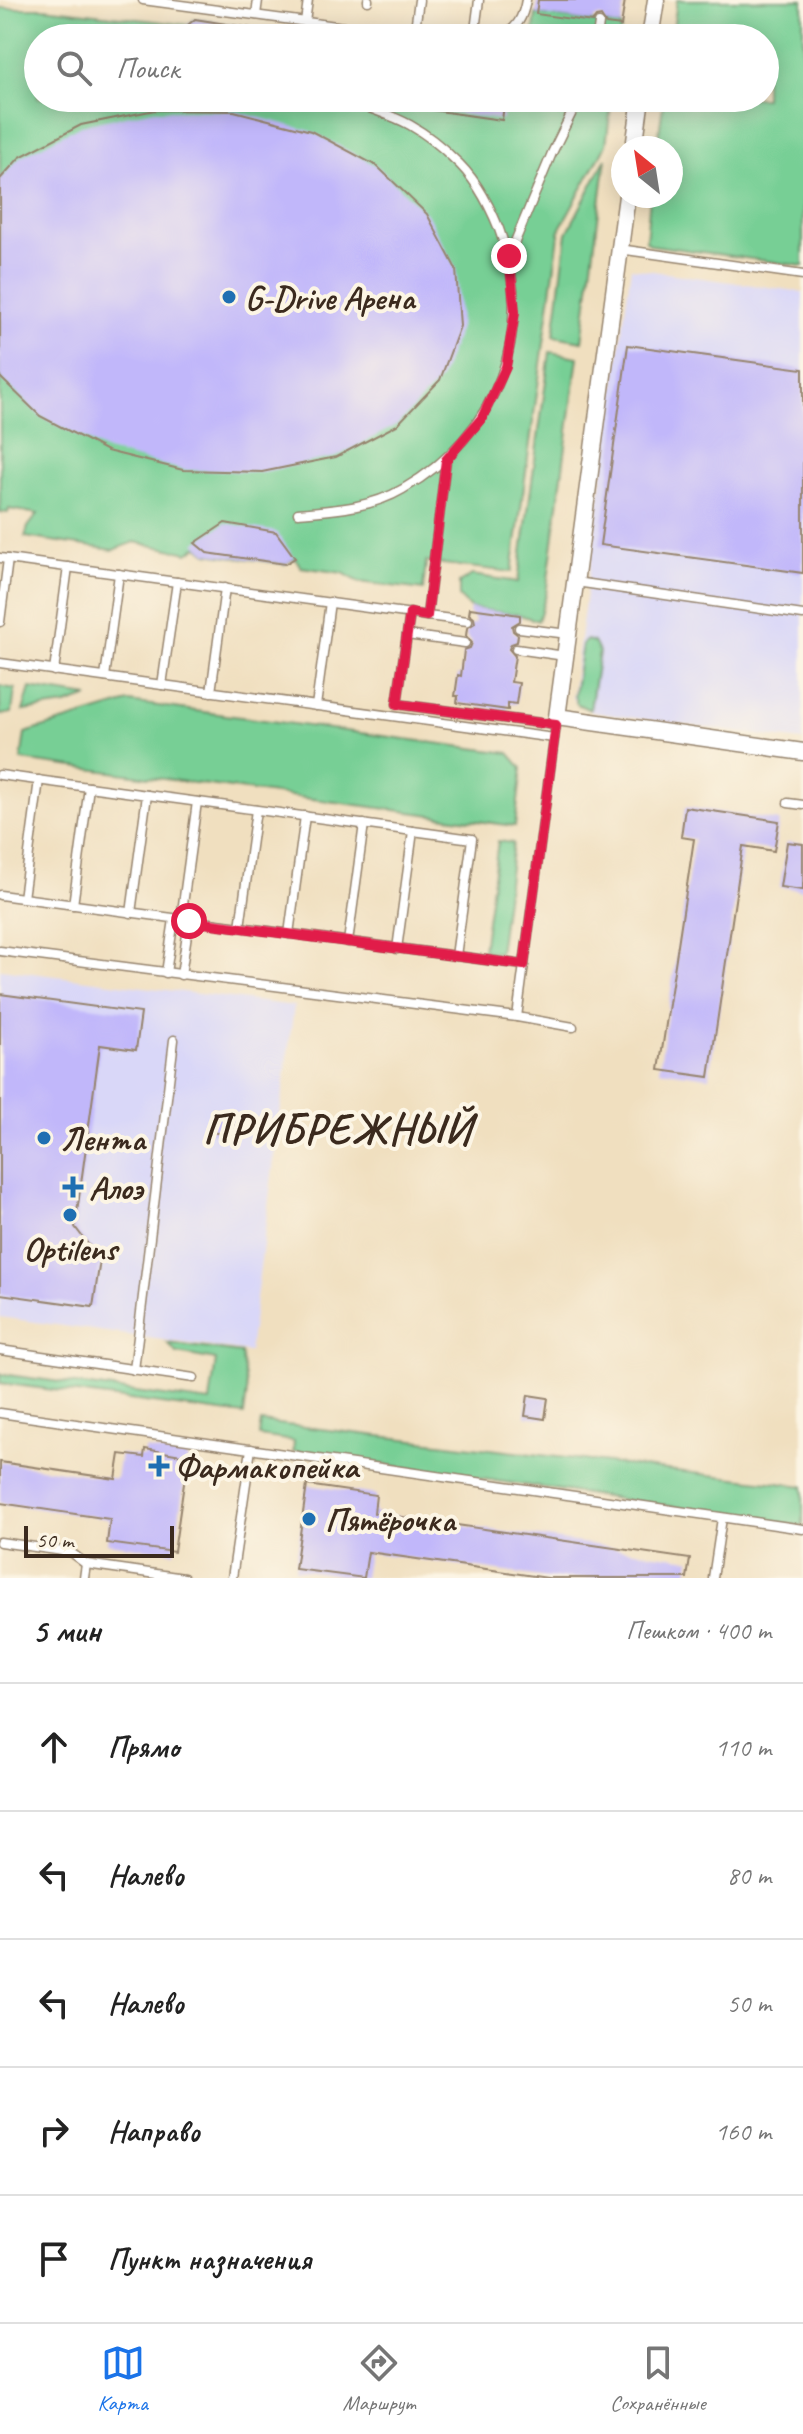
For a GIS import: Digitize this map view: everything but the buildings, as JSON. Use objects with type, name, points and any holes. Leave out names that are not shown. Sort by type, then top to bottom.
[{"type":"street","points":[[652,24],[656,0]]},
{"type":"street","points":[[636,136],[639,112]]},
{"type":"street","points":[[625,208],[556,721],[803,752]]},
{"type":"lane","points":[[145,0],[197,4],[321,24]]},
{"type":"lane","points":[[256,15],[258,0]]},
{"type":"lane","points":[[305,22],[308,0]]},
{"type":"lane","points":[[416,24],[419,0]]},
{"type":"lane","points":[[476,24],[479,0]]},
{"type":"lane","points":[[517,24],[526,0]]},
{"type":"lane","points":[[298,513],[351,509],[401,490],[446,460],[482,418],[506,367],[515,312],[509,256],[489,204],[455,159],[411,125],[379,112]]},
{"type":"lane","points":[[509,256],[572,112]]},
{"type":"lane","points":[[619,249],[803,275]]},
{"type":"lane","points":[[427,616],[446,460]]},
{"type":"lane","points":[[0,622],[4,559],[468,621]]},
{"type":"lane","points":[[54,671],[68,567]]},
{"type":"lane","points":[[105,677],[119,574]]},
{"type":"lane","points":[[162,685],[177,582]]},
{"type":"lane","points":[[575,582],[803,615]]},
{"type":"lane","points":[[211,692],[225,588]]},
{"type":"lane","points":[[316,706],[330,602]]},
{"type":"lane","points":[[410,613],[397,704],[556,721],[517,1017]]},
{"type":"lane","points":[[519,628],[568,634]]},
{"type":"lane","points":[[407,635],[465,643]]},
{"type":"lane","points":[[516,649],[565,656]]},
{"type":"lane","points":[[0,663],[554,738]]},
{"type":"lane","points":[[0,775],[472,839],[456,956]]},
{"type":"lane","points":[[23,898],[39,780]]},
{"type":"lane","points":[[73,905],[89,787]]},
{"type":"lane","points":[[131,913],[147,795]]},
{"type":"lane","points":[[181,975],[181,920],[197,802]]},
{"type":"lane","points":[[788,803],[803,805]]},
{"type":"lane","points":[[240,927],[256,810]]},
{"type":"lane","points":[[289,934],[305,816]]},
{"type":"lane","points":[[348,942],[364,824]]},
{"type":"lane","points":[[397,949],[413,831]]},
{"type":"lane","points":[[0,895],[524,965]]},
{"type":"lane","points":[[166,973],[181,920]]},
{"type":"lane","points":[[0,951],[517,1017],[573,1027]]},
{"type":"lane","points":[[134,1370],[174,1040]]},
{"type":"lane","points":[[0,1350],[194,1378]]},
{"type":"lane","points":[[0,1413],[803,1529]]},
{"type":"lane","points":[[232,1578],[251,1449]]},
{"type":"lane","points":[[713,1578],[722,1518]]},
{"type":"lane","points":[[0,1542],[70,1552],[86,1564],[184,1578]]},
{"type":"lane","points":[[84,1578],[86,1564]]},
{"type":"shaded area","points":[[631,268],[803,292],[803,741],[591,712],[576,704],[572,697]]},
{"type":"shaded area","points":[[0,969],[294,1006],[249,1352],[0,1317]]},
{"type":"green space","points":[[677,0],[803,0],[803,266],[651,245],[646,241],[649,208],[683,208],[683,136],[659,136],[662,112],[779,112],[779,24],[674,24]]},
{"type":"green space","name":"G-Drive Арена","points":[[0,8],[44,8],[180,24],[24,24],[24,112],[610,112],[606,145],[560,228],[512,572],[426,562],[423,590],[359,582],[343,573],[301,567],[295,558],[285,564],[207,553],[198,546],[188,553],[135,542],[113,550],[25,537],[38,514],[9,509],[8,513],[0,512]]},
{"type":"green space","points":[[536,14],[607,24],[535,24]]},
{"type":"green space","name":"G-Drive Арена","points":[[195,19],[226,24],[189,24]]},
{"type":"green space","points":[[606,158],[582,341],[554,336],[567,233]]},
{"type":"green space","points":[[550,352],[578,357],[546,594],[538,621],[520,615],[470,608],[459,597],[459,583],[472,575],[518,582]]},
{"type":"green space","points":[[587,640],[594,642],[599,652],[590,710],[577,704],[574,696],[582,644]]},
{"type":"green space","points":[[0,686],[15,689],[12,713],[0,715]]},
{"type":"green space","points":[[30,688],[89,697],[66,705],[23,711]]},
{"type":"green space","points":[[129,702],[509,753],[522,768],[515,826],[21,760],[25,733]]},
{"type":"green space","points":[[498,841],[513,843],[499,953],[483,950]]},
{"type":"green space","points":[[167,1343],[241,1353],[247,1392],[244,1415],[0,1383],[0,1374],[210,1402],[216,1360],[177,1353]]},
{"type":"green space","points":[[261,1422],[803,1486],[803,1526],[293,1451],[294,1441],[259,1436]]},
{"type":"place","name":"G-Drive Арена","points":[[229,297]]},
{"type":"place","name":"Лента","points":[[44,1138]]},
{"type":"place","name":"Алоэ","points":[[73,1187]]},
{"type":"place","name":"Optilens","points":[[70,1215]]},
{"type":"place","name":"Фармакопейка","points":[[159,1466]]},
{"type":"place","name":"Пятёрочка","points":[[309,1519]]},
{"type":"district","name":"ПРИБРЕЖНЫЙ","points":[[338,1128]]},
{"type":"route","points":[[189,921],[524,965],[556,725],[397,704],[410,613],[427,616],[446,460],[482,418],[506,367],[515,312],[509,256]]}]
